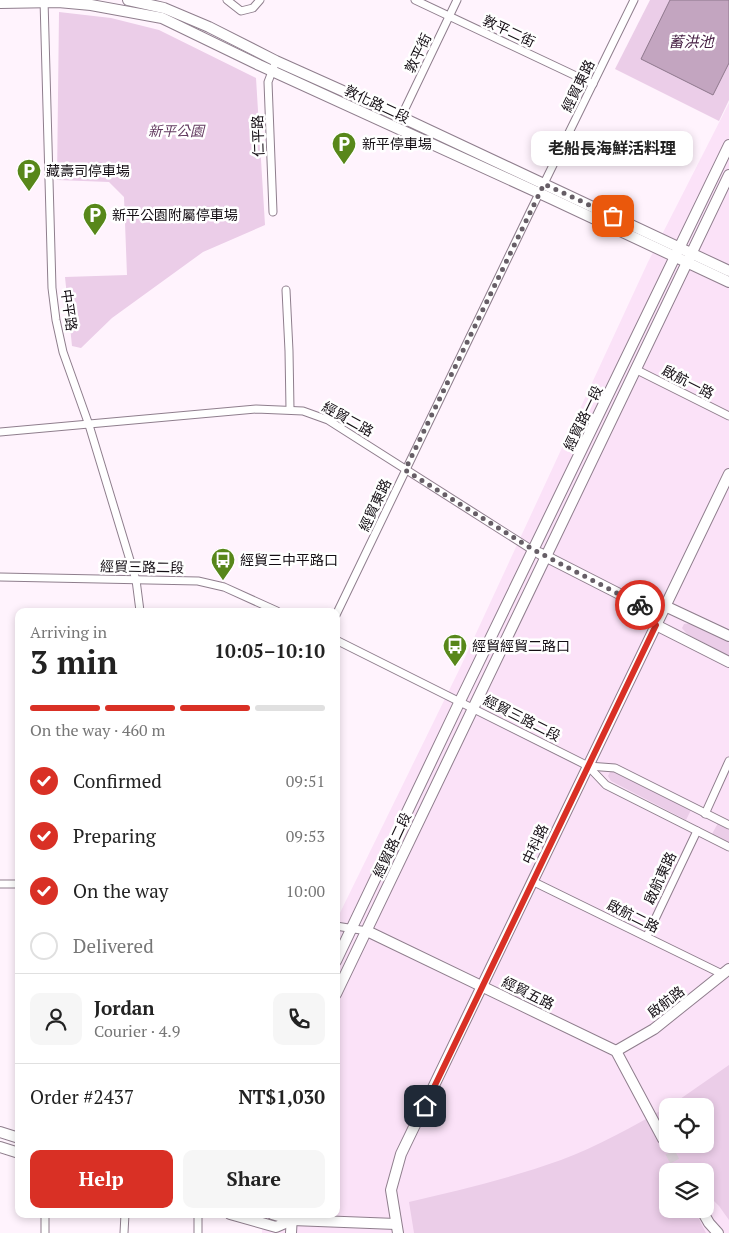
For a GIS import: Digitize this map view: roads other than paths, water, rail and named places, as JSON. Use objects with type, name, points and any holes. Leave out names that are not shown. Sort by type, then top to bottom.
[{"type":"street","name":"敦化路二段","points":[[128,0],[164,8],[209,27],[274,66],[540,194],[689,258],[729,271]]},
{"type":"street","points":[[227,0],[241,10],[253,8],[260,0]]},
{"type":"street","name":"敦平二街","points":[[415,0],[594,84]]},
{"type":"street","name":"敦平街","points":[[401,117],[457,0]]},
{"type":"street","name":"經貿東路","points":[[339,608],[634,0]]},
{"type":"street","name":"敦化路二段","points":[[0,3],[44,1],[91,5],[162,18],[401,117],[544,184],[678,253]]},
{"type":"street","name":"中平路","points":[[44,1],[52,288],[56,320],[63,352],[89,425],[136,580],[140,608]]},
{"type":"street","name":"仁平路","points":[[273,212],[268,82],[274,66]]},
{"type":"street","name":"經貿路一段","points":[[460,701],[729,145]]},
{"type":"street","name":"經貿路一段","points":[[473,707],[729,175]]},
{"type":"street","name":"敦化路二段","points":[[689,258],[729,282]]},
{"type":"street","points":[[286,290],[290,409]]},
{"type":"street","name":"啟航一路","points":[[635,369],[729,416]]},
{"type":"street","name":"經貿二路","points":[[0,432],[256,409],[303,411],[328,420],[534,550],[641,605],[665,606],[729,636]]},
{"type":"street","name":"中科路","points":[[397,1228],[391,1190],[401,1154],[729,474]]},
{"type":"street","name":"經貿三路二段","points":[[0,577],[198,581],[215,585],[271,608]]},
{"type":"street","name":"經貿二路","points":[[641,605],[656,625],[729,662]]},
{"type":"street","name":"經貿三路二段","points":[[340,642],[588,766],[606,785],[729,847]]},
{"type":"street","name":"經貿路二段","points":[[340,953],[460,701]]},
{"type":"street","name":"經貿路二段","points":[[340,986],[473,707]]},
{"type":"street","points":[[705,814],[729,762]]},
{"type":"street","name":"經貿三路二段","points":[[588,766],[615,768],[729,825]]},
{"type":"street","name":"啟航東路","points":[[647,936],[697,831]]},
{"type":"street","name":"啟航二路","points":[[532,881],[726,972]]},
{"type":"street","points":[[0,884],[15,884]]},
{"type":"street","name":"經貿五路","points":[[340,927],[367,932],[616,1051]]},
{"type":"street","name":"啟航路","points":[[616,1051],[654,1029],[726,972]]},
{"type":"street","points":[[616,1051],[659,1132]]},
{"type":"street","points":[[0,1132],[15,1137]]},
{"type":"street","points":[[0,1147],[15,1152]]},
{"type":"street","points":[[44,1233],[45,1218]]},
{"type":"street","points":[[124,1233],[125,1218]]},
{"type":"street","points":[[198,1218],[198,1233]]},
{"type":"street","points":[[242,1218],[276,1230],[291,1218]]},
{"type":"street","points":[[291,1233],[292,1218]]},
{"type":"street","points":[[302,1218],[397,1228]]},
{"type":"street","points":[[706,1218],[718,1233]]},
{"type":"water","name":"蓄洪池","points":[[670,0],[729,0],[729,63],[713,95],[641,59]]},
{"type":"tunnel","points":[[670,1153],[676,1163]]},
{"type":"place","name":"新平停車場","points":[[344,165]]},
{"type":"place","name":"藏壽司停車場","points":[[29,192]]},
{"type":"place","name":"老船長海鮮活料理","points":[[613,216]]},
{"type":"place","name":"新平公園附屬停車場","points":[[95,236]]},
{"type":"place","name":"經貿三中平路口","points":[[223,581]]},
{"type":"place","name":"經貿經貿二路口","points":[[455,667]]},
{"type":"park label","name":"新平公園","points":[[176,131]]}]
